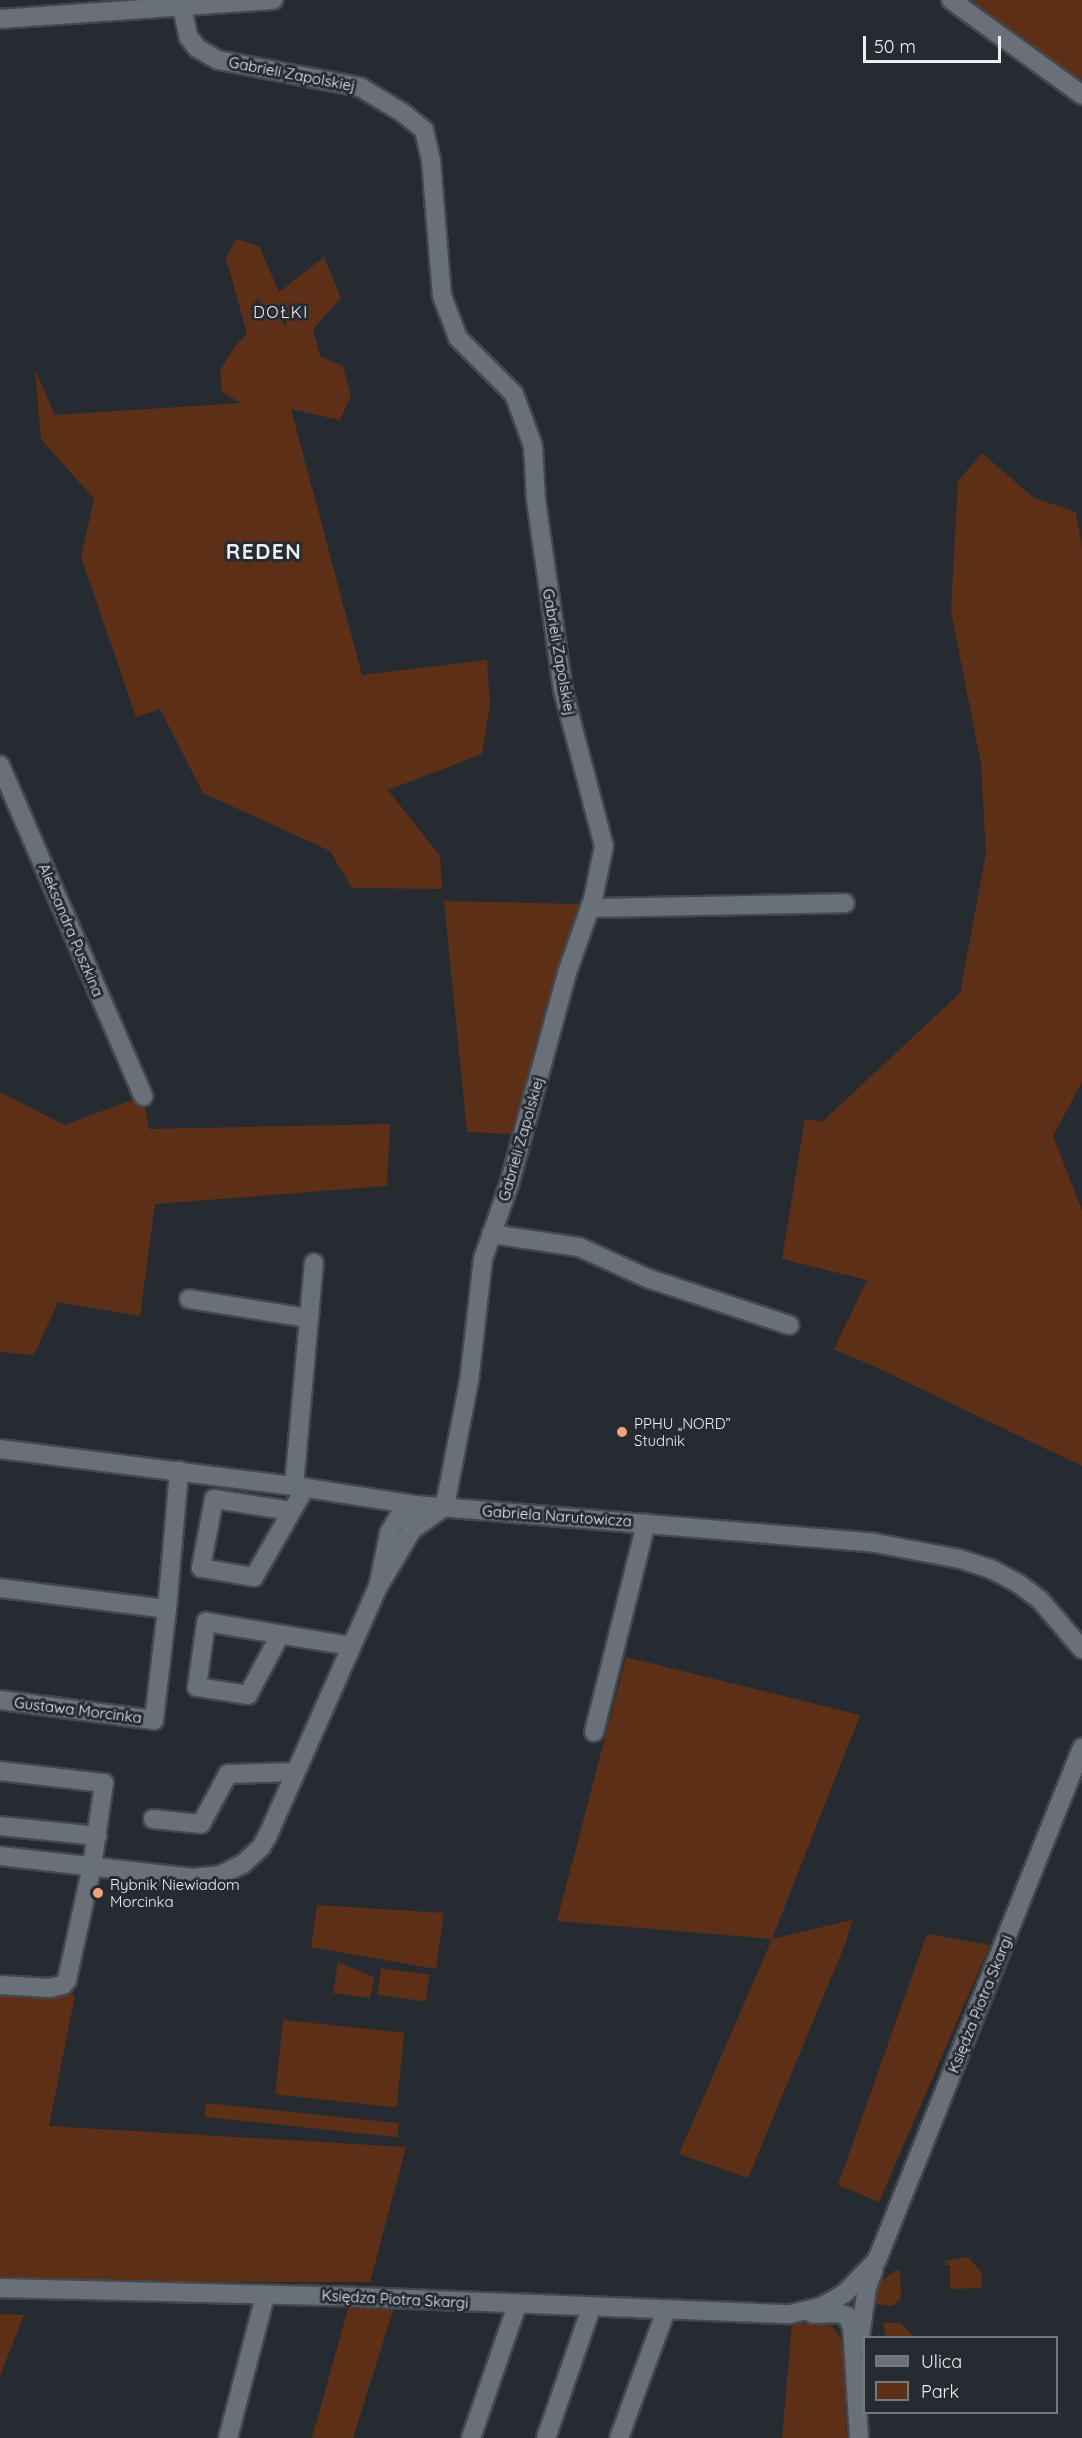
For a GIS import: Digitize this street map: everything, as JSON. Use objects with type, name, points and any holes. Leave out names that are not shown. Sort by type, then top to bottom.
[{"type":"street","points":[[0,19],[273,0]]},
{"type":"street","points":[[951,0],[1082,95]]},
{"type":"street","name":"Gabrieli Zapolskiej","points":[[182,7],[188,36],[197,48],[218,60],[360,87],[403,113],[424,130],[431,160],[442,296],[458,338],[514,394],[533,446],[536,500],[562,690],[604,846],[590,908],[567,973],[510,1182],[483,1259],[469,1381],[443,1508]]},
{"type":"street","name":"Aleksandra Puszkina","points":[[0,765],[143,1096]]},
{"type":"street","points":[[590,908],[845,903]]},
{"type":"street","points":[[491,1234],[579,1247],[647,1278],[789,1325]]},
{"type":"street","points":[[291,1511],[214,1499],[201,1568],[254,1576],[291,1511],[300,1487],[308,1318],[314,1263]]},
{"type":"street","points":[[189,1299],[308,1318]]},
{"type":"street","name":"Gabriela Narutowicza","points":[[0,1449],[300,1487],[415,1505],[875,1543],[960,1560],[993,1570],[1019,1584],[1040,1600],[1082,1648]]},
{"type":"street","name":"Gustawa Morcinka","points":[[0,1700],[154,1720],[167,1610],[179,1472]]},
{"type":"street","points":[[374,1499],[384,1512],[389,1533]]},
{"type":"street","points":[[0,1856],[193,1878],[232,1870],[261,1847],[378,1587],[412,1530],[415,1521],[415,1505]]},
{"type":"street","points":[[378,1587],[389,1533],[400,1514],[415,1505]]},
{"type":"street","points":[[412,1530],[443,1508]]},
{"type":"street","points":[[594,1732],[646,1523]]},
{"type":"street","points":[[0,1588],[167,1610]]},
{"type":"street","points":[[280,1635],[248,1695],[197,1687],[206,1622],[351,1647]]},
{"type":"street","name":"Księdza Piotra Skargi","points":[[855,2370],[867,2287],[1082,1748]]},
{"type":"street","points":[[0,1771],[104,1783],[92,1866],[66,1983],[49,1988],[0,1985]]},
{"type":"street","points":[[153,1819],[201,1824],[228,1774],[296,1772]]},
{"type":"street","points":[[0,1826],[97,1836]]},
{"type":"street","name":"Księdza Piotra Skargi","points":[[790,2314],[820,2307],[845,2293],[877,2260]]},
{"type":"street","name":"Księdza Piotra Skargi","points":[[0,2288],[335,2296],[591,2308],[790,2314],[839,2313],[847,2316],[852,2327],[859,2438]]},
{"type":"street","points":[[228,2438],[265,2296]]},
{"type":"street","points":[[471,2438],[517,2305]]},
{"type":"street","points":[[546,2438],[591,2308]]},
{"type":"street","points":[[619,2438],[666,2310]]},
{"type":"green space","points":[[966,0],[1082,0],[1082,84]]},
{"type":"green space","points":[[236,239],[259,246],[279,292],[324,257],[341,298],[313,329],[320,356],[343,366],[351,396],[340,420],[291,409],[362,675],[487,660],[490,705],[482,754],[388,790],[440,856],[442,889],[352,888],[330,851],[203,793],[160,709],[136,717],[81,557],[94,499],[41,439],[35,370],[55,415],[241,403],[222,392],[220,371],[235,346],[247,334],[226,258]]},
{"type":"green space","points":[[982,453],[1034,498],[1076,512],[1082,548],[1082,1082],[1053,1136],[1082,1210],[1082,1466],[869,1364],[794,1333],[834,1349],[867,1280],[782,1259],[805,1119],[822,1122],[960,993],[986,853],[981,764],[951,611],[958,481]]},
{"type":"green space","points":[[444,901],[580,904],[511,1134],[467,1132]]},
{"type":"green space","points":[[0,1092],[64,1125],[143,1096],[149,1129],[390,1124],[387,1186],[155,1204],[140,1316],[58,1302],[34,1355],[0,1352]]},
{"type":"green space","points":[[626,1657],[860,1715],[772,1939],[557,1921]]},
{"type":"green space","points":[[317,1905],[444,1913],[436,1969],[311,1947]]},
{"type":"green space","points":[[852,1920],[846,1942],[748,2178],[679,2154],[772,1939]]},
{"type":"green space","points":[[927,1934],[990,1945],[879,2202],[838,2185]]},
{"type":"green space","points":[[338,1962],[374,1977],[370,1998],[333,1993]]},
{"type":"green space","points":[[381,1968],[430,1975],[426,2002],[377,1995]]},
{"type":"green space","points":[[0,1988],[75,1995],[49,2126],[406,2147],[370,2282],[0,2282]]},
{"type":"green space","points":[[283,2020],[404,2033],[396,2107],[275,2095]]},
{"type":"green space","points":[[206,2103],[399,2123],[397,2137],[205,2117]]},
{"type":"green space","points":[[968,2257],[981,2272],[982,2288],[950,2289],[950,2265],[945,2265],[945,2261]]},
{"type":"green space","points":[[900,2270],[901,2298],[892,2306],[870,2303],[871,2290],[894,2271]]},
{"type":"green space","points":[[395,2304],[353,2438],[312,2438],[349,2305]]},
{"type":"green space","points":[[0,2314],[24,2315],[0,2376]]},
{"type":"green space","points":[[820,2322],[834,2328],[843,2341],[847,2438],[782,2438],[792,2324]]},
{"type":"green space","points":[[884,2323],[901,2323],[913,2336],[885,2336]]},
{"type":"place","name":"PPHU „NORD” Studnik","points":[[622,1432]]},
{"type":"place","name":"Rybnik Niewiadom Morcinka","points":[[98,1893]]},
{"type":"district","name":"DOŁKI","points":[[281,312]]},
{"type":"district","name":"REDEN","points":[[264,551]]}]
